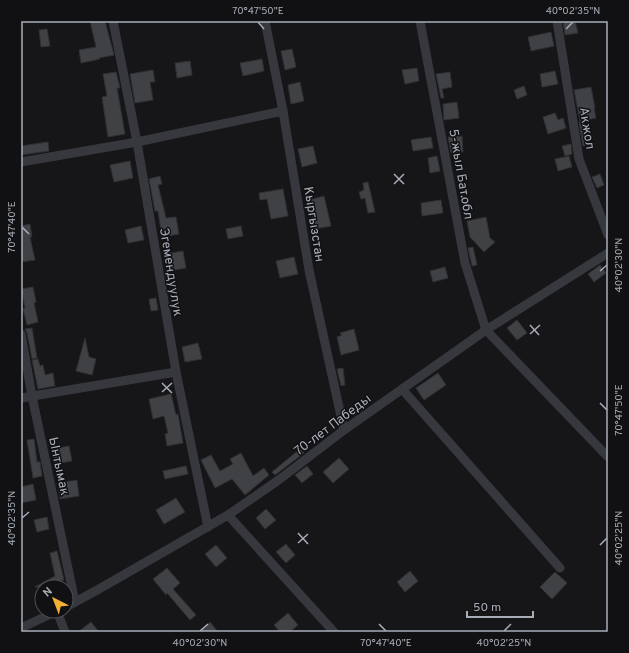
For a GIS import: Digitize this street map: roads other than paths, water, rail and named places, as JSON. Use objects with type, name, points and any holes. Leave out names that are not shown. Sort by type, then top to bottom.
[{"type":"street","name":"Эгемендуулук","points":[[113,21],[137,142],[176,372],[208,527]]},
{"type":"street","name":"Кыргызстан","points":[[265,21],[283,111],[309,270],[344,430]]},
{"type":"street","name":"5-жыл Бат.обл","points":[[420,21],[465,263],[486,330]]},
{"type":"street","name":"Акжол","points":[[557,21],[579,159],[608,235]]},
{"type":"street","points":[[21,162],[137,142],[283,111]]},
{"type":"street","name":"70-лет Пабеды","points":[[76,602],[228,515],[280,479],[344,430],[486,330],[608,253]]},
{"type":"street","points":[[486,330],[608,457]]},
{"type":"street","name":"Ынтымак","points":[[21,334],[32,396],[76,602]]},
{"type":"street","points":[[21,398],[176,372]]},
{"type":"street","points":[[402,389],[560,568]]},
{"type":"street","points":[[228,515],[334,632]]},
{"type":"street","points":[[21,628],[40,619]]},
{"type":"street","points":[[60,619],[65,632]]}]
